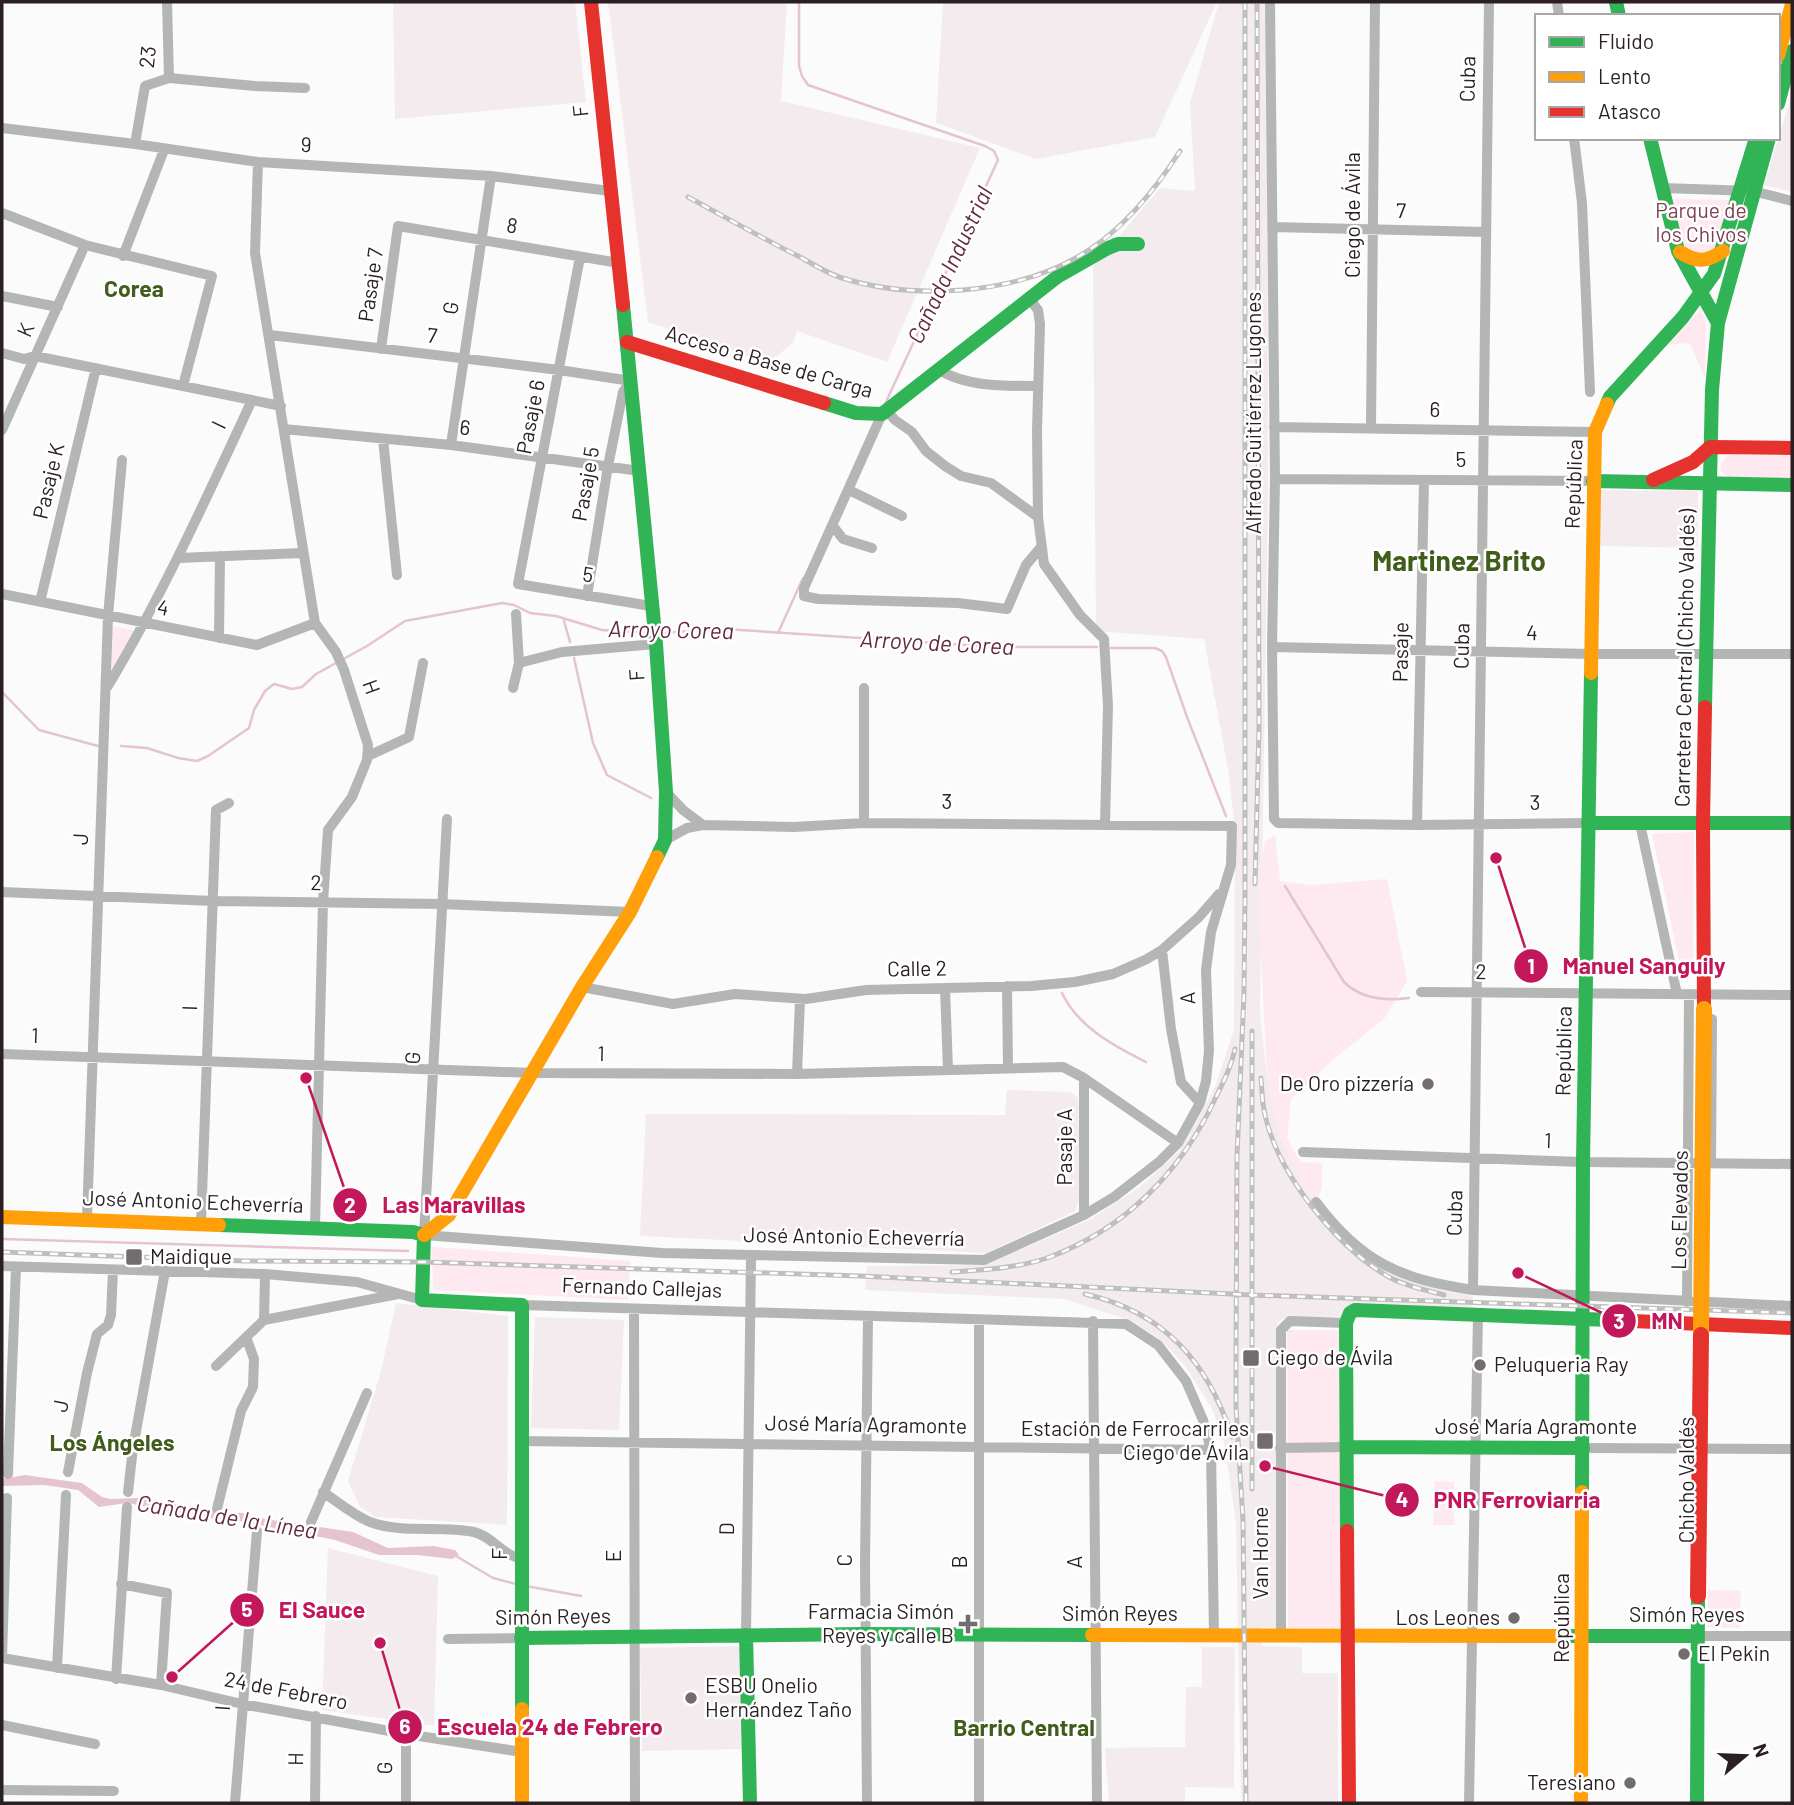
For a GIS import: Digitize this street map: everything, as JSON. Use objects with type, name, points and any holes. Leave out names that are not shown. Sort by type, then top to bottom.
[{"type":"street","name":"23","points":[[135,144],[145,86],[169,78],[167,2]]},
{"type":"street","name":"F","points":[[424,1235],[449,1215],[582,987],[630,912],[665,840],[666,792],[656,644],[628,342],[591,2]]},
{"type":"street","name":"Alfredo Guitiérrez Lugones","points":[[1270,2],[1275,479],[1273,806],[1274,819],[1278,823]]},
{"type":"street","name":"Ciego de Ávila","points":[[1371,428],[1375,2]]},
{"type":"street","name":"Cuba","points":[[1473,1290],[1489,2]]},
{"type":"street","points":[[1780,49],[1792,4]]},
{"type":"street","points":[[1780,96],[1792,51]]},
{"type":"street","points":[[169,78],[305,88]]},
{"type":"street","name":"9","points":[[2,128],[258,162],[491,176],[610,191]]},
{"type":"street","points":[[1574,140],[1582,203],[1590,392]]},
{"type":"street","points":[[1650,140],[1678,251],[1687,311]]},
{"type":"street","points":[[1747,191],[1756,140]]},
{"type":"street","points":[[1747,191],[1768,140]]},
{"type":"street","points":[[123,256],[164,150]]},
{"type":"street","name":"H","points":[[258,162],[255,253],[270,335],[302,553],[315,623],[336,652],[344,670],[360,715],[368,745],[368,756]]},
{"type":"street","name":"G","points":[[451,445],[491,176]]},
{"type":"street","points":[[1662,188],[1747,191],[1792,201]]},
{"type":"street","name":"República","points":[[1581,1803],[1583,1162],[1595,432],[1610,397],[1701,295],[1714,274],[1747,191]]},
{"type":"street","name":"Carretera Central (Chicho Valdés)","points":[[1702,998],[1710,447],[1718,323],[1747,191]]},
{"type":"street","points":[[2,213],[85,245],[212,276],[183,386]]},
{"type":"street","name":"8","points":[[398,226],[619,263]]},
{"type":"street","name":"Pasaje 7","points":[[381,349],[398,226]]},
{"type":"street","name":"7","points":[[1272,228],[1486,232]]},
{"type":"street","name":"Acceso a Base de Carga","points":[[628,342],[856,413],[885,413],[1057,277],[1108,248],[1118,244],[1138,244]]},
{"type":"street","name":"K","points":[[2,430],[85,245]]},
{"type":"street","points":[[1678,251],[1693,261],[1708,262],[1723,251]]},
{"type":"street","points":[[1678,251],[1718,323]]},
{"type":"street","name":"Pasaje 6","points":[[518,584],[580,257]]},
{"type":"street","points":[[2,296],[58,307]]},
{"type":"street","points":[[1029,298],[1038,310],[1040,324],[1038,517],[1044,564],[1080,615],[1104,639],[1108,706],[1105,824]]},
{"type":"street","name":"7","points":[[270,335],[631,381]]},
{"type":"street","points":[[2,353],[24,359],[36,356],[281,406]]},
{"type":"street","name":"Pasaje K","points":[[40,602],[96,368]]},
{"type":"street","points":[[938,369],[948,376],[971,382],[1038,386]]},
{"type":"street","name":"Pasaje 5","points":[[587,596],[623,392],[631,381]]},
{"type":"street","points":[[2,400],[14,403]]},
{"type":"street","name":"I","points":[[106,690],[145,624],[179,558],[252,400]]},
{"type":"street","points":[[1038,517],[990,483],[961,476],[945,467],[926,451],[912,432],[885,413],[804,588],[804,596],[818,599],[958,603],[1007,608],[1026,565],[1041,547]]},
{"type":"street","name":"6","points":[[1274,427],[1595,432]]},
{"type":"street","name":"6","points":[[284,429],[451,445],[640,471]]},
{"type":"street","points":[[383,439],[397,575]]},
{"type":"street","points":[[1710,447],[1792,448]]},
{"type":"street","name":"5","points":[[1647,482],[1693,463],[1710,447]]},
{"type":"street","name":"J","points":[[87,1219],[108,616],[122,460]]},
{"type":"street","name":"5","points":[[1275,479],[1792,485]]},
{"type":"street","name":"Pasaje","points":[[1417,825],[1424,481]]},
{"type":"street","points":[[849,490],[902,516]]},
{"type":"street","points":[[833,526],[843,539],[872,548]]},
{"type":"street","points":[[179,558],[302,553]]},
{"type":"street","points":[[219,638],[220,556]]},
{"type":"street","name":"5","points":[[518,584],[651,606]]},
{"type":"street","name":"4","points":[[2,594],[257,645],[315,623]]},
{"type":"street","points":[[513,688],[519,663],[516,614]]},
{"type":"street","points":[[519,663],[562,652],[656,644]]},
{"type":"street","name":"4","points":[[1272,647],[1591,654],[1792,654]]},
{"type":"street","points":[[316,1227],[318,1065],[328,830],[352,797],[368,756],[409,737],[423,663]]},
{"type":"street","points":[[863,688],[864,823]]},
{"type":"street","points":[[666,792],[683,810],[703,825]]},
{"type":"street","name":"I","points":[[201,1223],[216,810],[229,803]]},
{"type":"street","name":"G","points":[[422,1300],[447,819]]},
{"type":"street","name":"3","points":[[665,840],[687,828],[703,825],[794,827],[864,823],[1232,826]]},
{"type":"street","name":"3","points":[[1278,823],[1792,823]]},
{"type":"street","points":[[1640,824],[1677,994]]},
{"type":"street","name":"A","points":[[1178,1143],[1200,1103],[1206,1081],[1209,1052],[1206,970],[1211,932],[1231,865],[1232,826]]},
{"type":"street","name":"Calle 2","points":[[582,987],[673,1004],[735,995],[800,999],[866,990],[1043,985],[1113,974],[1145,960],[1162,950],[1199,917],[1224,889]]},
{"type":"street","name":"2","points":[[2,892],[213,901],[442,904],[630,912]]},
{"type":"street","points":[[1162,950],[1171,1029],[1181,1082],[1200,1103]]},
{"type":"street","points":[[1007,986],[1008,1067]]},
{"type":"street","points":[[945,988],[948,1070]]},
{"type":"street","name":"2","points":[[1421,992],[1677,994],[1702,998],[1792,995]]},
{"type":"street","points":[[1687,1302],[1688,1163],[1702,998]]},
{"type":"street","points":[[1702,998],[1711,1163]]},
{"type":"street","name":"Los Elevados","points":[[1702,998],[1698,1596],[1702,1636]]},
{"type":"street","points":[[797,1074],[800,999]]},
{"type":"street","name":"1","points":[[2,1054],[533,1073],[797,1074],[1063,1067],[1084,1078],[1178,1143]]},
{"type":"street","name":"Pasaje A","points":[[1084,1078],[1084,1215]]},
{"type":"street","name":"José Antonio Echeverría","points":[[2,1217],[413,1232],[662,1253],[984,1260],[1084,1215],[1137,1181],[1178,1143]]},
{"type":"street","name":"1","points":[[1304,1152],[1583,1162],[1792,1164]]},
{"type":"street","points":[[1316,1202],[1342,1233],[1378,1261],[1421,1281],[1473,1290],[1792,1306]]},
{"type":"street","name":"D","points":[[750,1803],[746,1635],[751,1256]]},
{"type":"street","name":"Fernando Callejas","points":[[2,1266],[265,1274],[357,1282],[422,1300],[634,1310],[751,1311],[1126,1324],[1158,1345],[1186,1381],[1203,1420],[1211,1450],[1214,1635]]},
{"type":"street","points":[[8,1474],[16,1267]]},
{"type":"street","name":"J","points":[[68,1472],[97,1334],[108,1325],[111,1315],[113,1270]]},
{"type":"street","points":[[128,1492],[133,1448],[165,1271]]},
{"type":"street","points":[[264,1320],[265,1274]]},
{"type":"street","points":[[216,1366],[264,1320],[401,1293]]},
{"type":"street","name":"F","points":[[522,1305],[522,1803]]},
{"type":"street","name":"E","points":[[634,1310],[635,1803]]},
{"type":"street","points":[[1349,1803],[1346,1323],[1350,1313],[1355,1310],[1478,1314],[1792,1328]]},
{"type":"street","points":[[1469,1803],[1478,1314]]},
{"type":"street","name":"C","points":[[867,1803],[865,1445],[868,1317]]},
{"type":"street","name":"B","points":[[979,1320],[979,1803]]},
{"type":"street","name":"A","points":[[1093,1321],[1097,1803]]},
{"type":"street","name":"Van Horne","points":[[1281,1635],[1281,1330],[1290,1321],[1346,1323]]},
{"type":"street","name":"Chicho Valdés","points":[[1702,1636],[1707,1325]]},
{"type":"street","points":[[217,1509],[241,1411],[253,1387],[254,1359],[246,1336]]},
{"type":"street","points":[[311,1522],[367,1393]]},
{"type":"street","name":"José María Agramonte","points":[[521,1441],[1211,1450]]},
{"type":"street","name":"José María Agramonte","points":[[1280,1448],[1792,1449]]},
{"type":"street","points":[[324,1492],[372,1522],[476,1532],[494,1541],[521,1562]]},
{"type":"street","points":[[57,1668],[66,1495]]},
{"type":"street","points":[[2,1658],[7,1498]]},
{"type":"street","points":[[116,1679],[127,1507]]},
{"type":"street","name":"I","points":[[235,1803],[257,1531]]},
{"type":"street","points":[[121,1584],[167,1593],[162,1685]]},
{"type":"street","name":"Simón Reyes","points":[[448,1639],[865,1634],[1792,1636]]},
{"type":"street","points":[[1697,1803],[1702,1636]]},
{"type":"street","name":"24 de Febrero","points":[[2,1658],[162,1685],[242,1704],[406,1734],[522,1752]]},
{"type":"street","name":"H","points":[[315,1803],[316,1716]]},
{"type":"street","points":[[2,1725],[95,1744]]},
{"type":"street","name":"G","points":[[406,1734],[406,1803]]},
{"type":"street","points":[[2,1790],[114,1791]]},
{"type":"shaded area","points":[[393,2],[575,2],[586,102],[395,119]]},
{"type":"shaded area","points":[[608,2],[787,2],[781,101],[980,148],[887,362],[797,331],[793,343],[768,363],[648,322]]},
{"type":"shaded area","points":[[943,2],[1217,2],[1155,137],[1036,159],[936,123]]},
{"type":"shaded area","points":[[1219,2],[1267,2],[1268,492],[1260,1013],[1267,1077],[1280,1137],[1306,1190],[1341,1235],[1389,1274],[1441,1290],[1473,1296],[1472,1307],[1345,1317],[1284,1318],[1277,1324],[1276,1628],[1262,1627],[1262,1646],[1302,1647],[1302,1673],[1338,1673],[1338,1803],[1241,1803],[1236,1522],[1224,1443],[1212,1409],[1185,1366],[1159,1338],[1131,1321],[1064,1299],[865,1290],[867,1266],[985,1265],[1091,1219],[1140,1187],[1180,1150],[1215,1087],[1234,1030],[1235,829],[1228,769],[1204,639],[1096,631],[1093,267],[1160,188],[1195,191],[1190,103]]},
{"type":"shaded area","points":[[1792,94],[1792,192],[1764,185]]},
{"type":"shaded area","points":[[1599,490],[1698,491],[1698,548],[1599,546]]},
{"type":"shaded area","points":[[1007,1090],[1070,1092],[1078,1098],[1080,1199],[1075,1211],[986,1253],[640,1236],[646,1114],[1005,1115]]},
{"type":"shaded area","points":[[396,1303],[508,1316],[507,1525],[376,1517],[360,1507],[348,1481],[381,1371]]},
{"type":"shaded area","points":[[535,1317],[624,1320],[619,1430],[531,1428]]},
{"type":"shaded area","points":[[328,1548],[438,1576],[434,1726],[322,1710]]},
{"type":"shaded area","name":"ESBU Onelio Hernández Taño","points":[[740,1646],[742,1749],[642,1751],[640,1648]]},
{"type":"shaded area","points":[[1202,1647],[1235,1647],[1234,1788],[1185,1787],[1185,1803],[1109,1803],[1105,1748],[1185,1747],[1186,1687],[1202,1687]]},
{"type":"green space","name":"Parque de los Chivos","points":[[1672,199],[1734,200],[1718,246],[1705,258],[1688,252],[1682,242]]},
{"type":"green space","points":[[1701,309],[1706,320],[1705,378],[1690,343],[1666,345]]},
{"type":"green space","points":[[1792,455],[1792,479],[1729,478],[1721,471],[1720,466],[1726,457]]},
{"type":"green space","points":[[114,626],[132,630],[134,633],[112,670],[111,632]]},
{"type":"green space","points":[[1694,832],[1693,975],[1682,974],[1652,834]]},
{"type":"green space","points":[[1275,835],[1280,881],[1311,885],[1387,879],[1407,981],[1384,1019],[1337,1056],[1291,1099],[1287,1139],[1301,1162],[1322,1163],[1322,1188],[1316,1202],[1306,1190],[1280,1137],[1267,1077],[1258,889],[1265,841]]},
{"type":"green space","points":[[432,1247],[630,1261],[628,1300],[433,1290]]},
{"type":"green space","points":[[1287,1330],[1343,1330],[1344,1628],[1288,1628]]},
{"type":"green space","points":[[1435,1481],[1454,1482],[1454,1525],[1433,1525]]},
{"type":"green space","points":[[1708,1590],[1741,1591],[1740,1628],[1708,1627]]},
{"type":"water","name":"Cañada de la Línea","points":[[25,1475],[82,1483],[102,1497],[110,1499],[139,1498],[226,1513],[242,1513],[353,1532],[388,1548],[433,1546],[455,1550],[459,1555],[452,1559],[379,1555],[335,1540],[235,1520],[220,1520],[127,1503],[99,1507],[78,1490],[44,1485],[2,1486],[2,1479]]},
{"type":"waterway","name":"Cañada Industrial","points":[[799,2],[799,66],[808,85],[985,146],[994,151],[998,160],[885,404]]},
{"type":"waterway","name":"Cañada Industrial","points":[[778,633],[803,578]]},
{"type":"waterway","name":"Arroyo Corea","points":[[121,746],[147,748],[197,761],[249,728],[254,710],[265,691],[274,684],[292,689],[302,687],[316,674],[405,621],[502,603],[514,605],[530,613],[556,616],[602,630],[649,633]]},
{"type":"waterway","points":[[564,621],[570,642]]},
{"type":"waterway","name":"Arroyo de Corea","points":[[660,633],[725,629],[996,647],[1097,647]]},
{"type":"waterway","name":"Arroyo de Corea","points":[[1111,648],[1155,648],[1162,651],[1226,816]]},
{"type":"waterway","points":[[574,658],[593,743],[607,775],[651,798]]},
{"type":"waterway","points":[[2,692],[39,730],[98,746]]},
{"type":"waterway","name":"Arroyo de Corea","points":[[1285,886],[1344,982],[1358,992],[1374,998],[1409,998]]},
{"type":"waterway","points":[[1062,993],[1087,1026],[1146,1062]]},
{"type":"waterway","points":[[2,1239],[408,1251]]},
{"type":"waterway","points":[[456,1556],[493,1578],[516,1584]]},
{"type":"waterway","points":[[526,1586],[581,1596]]},
{"type":"railway","points":[[1245,2],[1245,900],[1237,1156],[1236,1407],[1243,1520],[1246,1803]]},
{"type":"railway","points":[[1255,884],[1259,727],[1257,2]]},
{"type":"railway","points":[[688,197],[837,276],[903,290],[963,290],[1033,277],[1063,265],[1090,249],[1138,208],[1180,151]]},
{"type":"railway","points":[[1252,1031],[1252,1489]]},
{"type":"railway","points":[[952,1272],[1012,1266],[1047,1258],[1101,1232],[1125,1215],[1167,1174],[1185,1151],[1218,1093],[1235,1049]]},
{"type":"railway","points":[[1261,1078],[1264,1110],[1272,1138],[1296,1185],[1330,1229],[1369,1264],[1389,1277],[1444,1295]]},
{"type":"railway","points":[[2,1252],[245,1261],[423,1262],[860,1276],[1252,1295],[1792,1313]]},
{"type":"railway","points":[[1085,1294],[1138,1313],[1160,1327],[1179,1344],[1210,1386],[1232,1437]]},
{"type":"traffic: fast","points":[[1616,2],[1619,14]]},
{"type":"traffic: fast","points":[[1780,96],[1792,51]]},
{"type":"traffic: fast","points":[[1650,140],[1678,251]]},
{"type":"traffic: fast","points":[[1607,404],[1610,397],[1683,317],[1714,274],[1755,140]]},
{"type":"traffic: fast","points":[[1705,707],[1712,390],[1718,323],[1768,140]]},
{"type":"traffic: fast","points":[[824,403],[856,413],[882,414],[1057,277],[1108,248],[1118,244],[1138,244]]},
{"type":"traffic: fast","points":[[1678,251],[1718,323]]},
{"type":"traffic: fast","points":[[623,305],[656,644],[666,792],[665,840],[657,857]]},
{"type":"traffic: fast","points":[[1593,481],[1792,485]]},
{"type":"traffic: fast","points":[[1582,1492],[1583,1162],[1591,673]]},
{"type":"traffic: fast","points":[[1588,823],[1792,823]]},
{"type":"traffic: fast","points":[[219,1225],[413,1232],[424,1235]]},
{"type":"traffic: fast","points":[[424,1235],[422,1300],[522,1305],[522,1709]]},
{"type":"traffic: fast","points":[[1347,1531],[1346,1323],[1350,1313],[1355,1310],[1610,1320]]},
{"type":"traffic: fast","points":[[1347,1447],[1583,1448]]},
{"type":"traffic: fast","points":[[1697,1803],[1698,1596]]},
{"type":"traffic: fast","points":[[521,1638],[865,1634],[1092,1635]]},
{"type":"traffic: fast","points":[[746,1635],[750,1803]]},
{"type":"traffic: fast","points":[[1564,1636],[1698,1636]]},
{"type":"traffic: slow","points":[[1780,49],[1792,4]]},
{"type":"traffic: slow","points":[[1680,252],[1702,260],[1723,251]]},
{"type":"traffic: slow","points":[[1591,673],[1595,432],[1607,404]]},
{"type":"traffic: slow","points":[[424,1235],[449,1215],[582,987],[630,912],[657,857]]},
{"type":"traffic: slow","points":[[1701,1335],[1704,1009]]},
{"type":"traffic: slow","points":[[2,1217],[219,1225]]},
{"type":"traffic: slow","points":[[1581,1803],[1582,1492]]},
{"type":"traffic: slow","points":[[1092,1635],[1564,1636]]},
{"type":"traffic: slow","points":[[522,1709],[522,1803]]},
{"type":"traffic: jam","points":[[591,2],[623,305]]},
{"type":"traffic: jam","points":[[627,342],[824,403]]},
{"type":"traffic: jam","points":[[1653,480],[1693,462],[1710,447],[1792,448]]},
{"type":"traffic: jam","points":[[1704,1009],[1705,707]]},
{"type":"traffic: jam","points":[[1610,1320],[1792,1328]]},
{"type":"traffic: jam","points":[[1698,1596],[1701,1335]]},
{"type":"traffic: jam","points":[[1347,1531],[1349,1803]]},
{"type":"place","name":"Manuel Sanguily","points":[[1496,858]]},
{"type":"place","name":"Las Maravillas","points":[[306,1078]]},
{"type":"place","name":"De Oro pizzería","points":[[1428,1084]]},
{"type":"place","name":"Maidique","points":[[134,1257]]},
{"type":"place","name":"MN","points":[[1518,1273]]},
{"type":"place","name":"Ciego de Ávila","points":[[1251,1358]]},
{"type":"place","name":"Peluqueria Ray","points":[[1480,1365]]},
{"type":"place","name":"Estación de Ferrocarriles Ciego de Ávila","points":[[1265,1441]]},
{"type":"place","name":"PNR Ferroviarria","points":[[1265,1466]]},
{"type":"place","name":"Los Leones","points":[[1514,1618]]},
{"type":"place","name":"Farmacia Simón Reyes y calle B","points":[[968,1624]]},
{"type":"place","name":"Escuela 24 de Febrero","points":[[380,1643]]},
{"type":"place","name":"El Pekin","points":[[1684,1654]]},
{"type":"place","name":"El Sauce","points":[[172,1677]]},
{"type":"place","name":"ESBU Onelio Hernández Taño","points":[[691,1698]]},
{"type":"place","name":"Teresiano","points":[[1630,1783]]},
{"type":"district","name":"Corea","points":[[134,289]]},
{"type":"district","name":"Martinez Brito","points":[[1459,561]]},
{"type":"district","name":"Los Ángeles","points":[[112,1443]]},
{"type":"district","name":"Barrio Central","points":[[1024,1728]]}]
